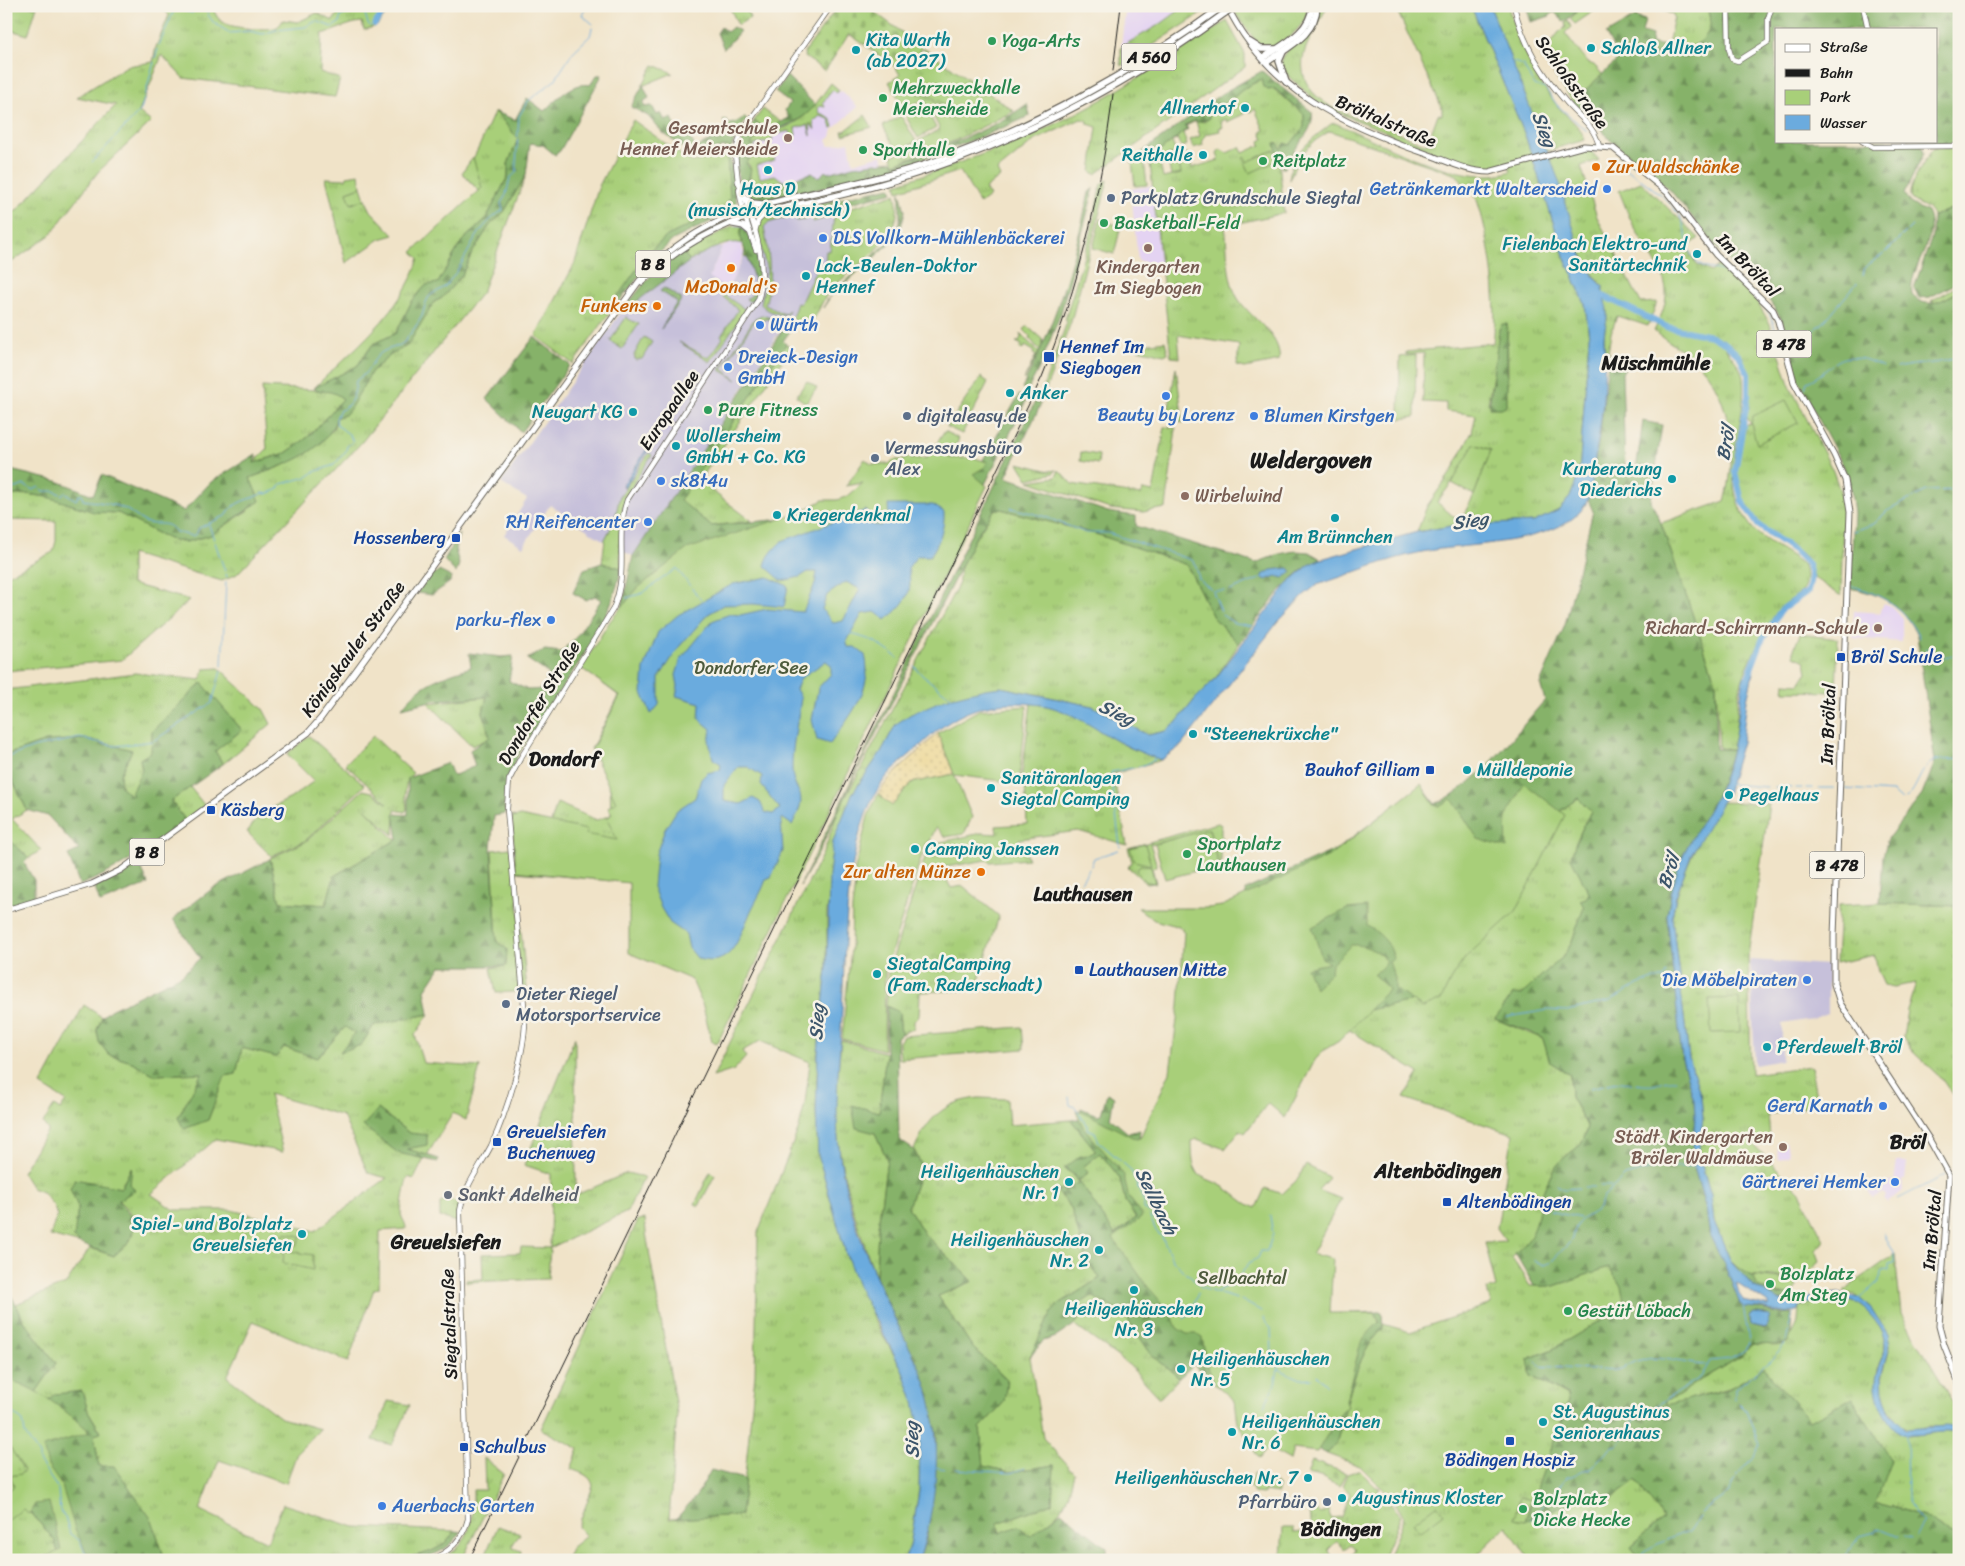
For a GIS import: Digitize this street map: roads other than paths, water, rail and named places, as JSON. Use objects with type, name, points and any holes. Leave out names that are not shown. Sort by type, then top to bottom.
[{"type":"highway","points":[[1265,60],[1305,26],[1311,16],[1312,6]]},
{"type":"highway","points":[[1265,60],[1286,48],[1310,30],[1316,19],[1318,6]]},
{"type":"highway","name":"A 560","points":[[746,213],[889,182],[998,144],[1092,99],[1122,82],[1227,8]]},
{"type":"highway","points":[[1250,42],[1262,49],[1277,48]]},
{"type":"highway","points":[[1286,48],[1279,61],[1286,82]]},
{"type":"highway","points":[[744,197],[752,203],[768,208]]},
{"type":"main road","points":[[746,213],[734,162],[742,133],[831,6]]},
{"type":"main road","name":"Schloßstraße","points":[[1514,6],[1522,34],[1534,57],[1564,100],[1591,126],[1599,146]]},
{"type":"main road","points":[[1728,6],[1729,49],[1731,57],[1737,61],[1745,59],[1768,42],[1768,19],[1772,6]]},
{"type":"main road","points":[[1863,6],[1868,28]]},
{"type":"main road","name":"Bröltalstraße","points":[[1227,8],[1250,42],[1286,82],[1329,114],[1376,135],[1476,171],[1489,172],[1576,148]]},
{"type":"main road","points":[[1864,142],[1873,147],[1959,146]]},
{"type":"main road","name":"Im Bröltal","points":[[1576,148],[1599,146],[1616,150],[1667,192],[1716,255],[1772,310],[1778,322],[1794,382],[1845,480],[1848,492],[1850,529],[1834,936],[1834,984],[1840,1003],[1929,1139],[1949,1176],[1939,1326],[1959,1384]]},
{"type":"main road","points":[[738,181],[744,197],[746,213]]},
{"type":"main road","points":[[755,235],[758,221],[768,208]]},
{"type":"main road","name":"Königskauler Straße","points":[[6,910],[84,887],[121,870],[304,735],[321,718],[644,274],[664,254],[694,234],[720,220],[746,213]]},
{"type":"main road","name":"B 8","points":[[729,224],[746,213]]},
{"type":"main road","name":"Europaallee","points":[[746,213],[749,231],[761,260]]},
{"type":"main road","name":"Europaallee","points":[[622,584],[622,525],[627,500],[755,306],[763,282],[761,260],[755,235],[746,213]]},
{"type":"main road","points":[[729,224],[743,226],[749,231]]},
{"type":"main road","name":"Königskauler Straße","points":[[629,295],[655,269],[696,241],[729,224]]},
{"type":"main road","name":"Dondorfer Straße","points":[[520,964],[507,809],[509,780],[520,759],[613,609],[622,584]]},
{"type":"main road","name":"Siegtalstraße","points":[[428,1560],[441,1555],[456,1543],[467,1523],[469,1507],[460,1211],[465,1194],[495,1136],[523,1044],[525,1018],[520,964]]},
{"type":"water","points":[[1471,6],[1490,6],[1559,181],[1582,256],[1594,277],[1603,286],[1607,315],[1604,335],[1604,388],[1601,420],[1591,488],[1588,499],[1577,514],[1560,526],[1539,534],[1488,544],[1422,552],[1317,585],[1304,595],[1278,622],[1181,746],[1161,760],[1117,741],[1071,715],[1047,706],[1016,703],[1000,704],[972,711],[946,724],[888,775],[871,803],[861,830],[854,859],[846,922],[838,1083],[838,1138],[849,1199],[862,1241],[887,1302],[921,1370],[932,1409],[935,1430],[936,1474],[930,1518],[919,1560],[904,1560],[910,1546],[919,1491],[920,1430],[914,1402],[901,1367],[859,1289],[846,1254],[818,1155],[816,1112],[818,1052],[827,968],[829,875],[833,841],[852,794],[881,752],[896,724],[911,714],[945,699],[1001,687],[1092,706],[1148,735],[1166,731],[1176,723],[1196,698],[1215,679],[1289,582],[1309,565],[1321,559],[1417,532],[1451,526],[1534,522],[1559,510],[1570,497],[1579,474],[1589,337],[1585,304],[1564,256],[1525,135]]},
{"type":"water","points":[[688,387],[624,488],[623,485]]},
{"type":"water","name":"Dondorfer See","points":[[888,505],[933,505],[944,512],[939,541],[930,556],[917,556],[908,568],[910,577],[909,591],[899,608],[886,620],[875,612],[862,614],[846,643],[848,647],[855,647],[865,655],[866,680],[863,691],[852,713],[830,744],[817,740],[812,720],[818,688],[831,674],[831,665],[826,661],[801,678],[796,689],[801,698],[792,759],[793,777],[801,798],[798,813],[792,825],[781,819],[783,851],[771,877],[766,879],[736,944],[731,951],[718,960],[698,959],[689,948],[686,934],[670,923],[661,908],[653,887],[656,854],[665,829],[677,810],[695,798],[701,779],[707,773],[720,770],[721,764],[713,759],[709,742],[711,729],[699,719],[700,703],[676,696],[678,686],[676,675],[681,659],[712,621],[730,614],[740,615],[767,609],[803,612],[815,584],[817,572],[808,572],[800,577],[782,581],[765,566],[769,555],[782,541],[866,510],[870,514],[869,524],[880,526],[889,519]],"holes":[[[846,582],[860,589],[843,621],[833,623],[822,609],[827,595]],[[738,767],[748,767],[762,776],[761,785],[780,809],[773,814],[765,812],[760,802],[753,798],[741,804],[724,801],[724,785]]]},
{"type":"water","points":[[1289,568],[1292,572],[1283,578],[1276,576],[1266,580],[1263,578],[1263,575],[1271,570]]},
{"type":"water","points":[[768,577],[788,586],[784,607],[753,604],[723,605],[707,615],[679,647],[659,678],[659,705],[651,714],[642,693],[644,669],[658,632],[678,615],[733,584]]},
{"type":"water","points":[[1753,674],[1747,700],[1742,742],[1727,794],[1691,855],[1676,896],[1672,917],[1689,1058],[1701,1097],[1703,1117],[1699,1155],[1711,1195],[1714,1221],[1731,1262],[1753,1286],[1780,1301],[1793,1302],[1823,1294],[1841,1293],[1859,1298],[1871,1308],[1888,1334],[1890,1345],[1882,1377],[1883,1391],[1890,1413],[1906,1429],[1946,1426],[1959,1429],[1959,1434],[1943,1432],[1918,1435],[1904,1434],[1899,1432],[1889,1421],[1880,1406],[1876,1390],[1877,1374],[1885,1344],[1882,1333],[1876,1323],[1863,1308],[1855,1302],[1838,1298],[1820,1300],[1799,1307],[1797,1311],[1782,1313],[1760,1308],[1744,1307],[1740,1304],[1725,1266],[1710,1236],[1706,1209],[1692,1160],[1694,1100],[1682,1059],[1667,915],[1681,860],[1688,844],[1717,794],[1726,772],[1736,732],[1744,677]],"holes":[[[1736,1283],[1767,1303],[1769,1307],[1744,1301],[1739,1294]]]},
{"type":"water","points":[[1754,1313],[1770,1315],[1766,1328],[1751,1325],[1750,1317]]},
{"type":"waterway","points":[[169,6],[192,13],[198,6]]},
{"type":"waterway","points":[[207,6],[208,15],[214,23],[230,33],[249,31],[263,34],[276,30],[305,27],[316,21],[332,27],[339,23],[341,16],[361,9],[364,10],[368,24],[371,26],[375,24]]},
{"type":"waterway","points":[[375,24],[388,6]]},
{"type":"waterway","points":[[587,6],[582,15],[593,24]]},
{"type":"waterway","points":[[159,45],[175,8]]},
{"type":"waterway","points":[[6,488],[17,488],[24,485],[33,490],[39,487],[44,491],[54,491],[62,495],[64,492],[76,500],[79,495],[82,495],[83,500],[120,507],[128,510],[145,522],[166,524],[176,532],[192,536],[196,534],[199,528],[227,515],[233,506],[238,503],[263,493],[267,494],[279,489],[281,484],[307,477],[314,472],[334,465],[346,451],[347,446],[353,442],[350,435],[337,425],[336,419],[339,411],[350,403],[356,381],[366,373],[381,353],[405,341],[422,316],[428,298],[431,294],[442,289],[459,267],[483,227],[503,210],[501,203],[506,195],[510,178],[517,172],[519,116],[528,101],[555,80],[573,52],[590,36],[592,28]]},
{"type":"waterway","points":[[155,58],[158,49]]},
{"type":"waterway","points":[[92,162],[141,110],[154,62]]},
{"type":"waterway","name":"Sieg","points":[[1513,62],[1523,65],[1534,85],[1546,89],[1557,105],[1588,132]]},
{"type":"waterway","points":[[1614,157],[1672,206],[1682,221],[1688,247],[1699,264],[1706,268],[1721,270],[1733,276],[1761,303],[1771,316],[1777,339]]},
{"type":"waterway","points":[[1863,275],[1865,267],[1885,253],[1912,226]]},
{"type":"waterway","points":[[1787,336],[1798,341],[1822,324],[1857,283]]},
{"type":"waterway","name":"Bröl","points":[[1595,292],[1667,327],[1711,336],[1726,344],[1739,356],[1748,374],[1748,396],[1735,472],[1742,501],[1758,525],[1796,552],[1808,564],[1811,577],[1808,591],[1781,610],[1763,638],[1746,682]]},
{"type":"waterway","points":[[1897,368],[1936,363],[1959,356]]},
{"type":"waterway","points":[[1805,388],[1807,382],[1840,359],[1858,358],[1883,367]]},
{"type":"waterway","points":[[1853,531],[1874,524],[1887,511],[1926,491],[1959,490]]},
{"type":"waterway","points":[[1011,508],[1043,516],[1086,533],[1108,533],[1192,560],[1196,566],[1199,579],[1213,591],[1225,591]]},
{"type":"waterway","points":[[209,525],[227,577]]},
{"type":"waterway","points":[[644,592],[677,568]]},
{"type":"waterway","points":[[677,569],[701,600]]},
{"type":"waterway","points":[[1230,591],[1264,577]]},
{"type":"waterway","points":[[222,666],[226,582]]},
{"type":"waterway","points":[[1852,586],[1873,593],[1892,604],[1907,619],[1919,638]]},
{"type":"waterway","points":[[1213,592],[1221,611]]},
{"type":"waterway","points":[[627,598],[643,593]]},
{"type":"waterway","points":[[1222,615],[1234,623],[1253,626]]},
{"type":"waterway","points":[[852,634],[874,641],[898,658]]},
{"type":"waterway","points":[[1925,649],[1940,658],[1959,654]]},
{"type":"waterway","points":[[914,666],[923,676],[952,698]]},
{"type":"waterway","points":[[6,758],[35,747],[80,738],[116,746],[153,741],[212,703],[221,671]]},
{"type":"waterway","name":"Sellbach","points":[[1112,778],[1111,772],[1139,767],[1154,760],[1154,757]]},
{"type":"waterway","points":[[1906,798],[1922,772],[1930,763],[1938,760],[1959,759]]},
{"type":"waterway","name":"Sellbach","points":[[1112,782],[1120,847]]},
{"type":"waterway","points":[[1728,784],[1767,787]]},
{"type":"waterway","points":[[1775,787],[1780,787]]},
{"type":"waterway","points":[[1784,787],[1791,788]]},
{"type":"waterway","points":[[1795,788],[1802,788]]},
{"type":"waterway","points":[[1806,788],[1812,788]]},
{"type":"waterway","points":[[1819,788],[1834,788]]},
{"type":"waterway","points":[[1845,789],[1893,792],[1902,800]]},
{"type":"waterway","name":"Sellbach","points":[[1091,866],[1094,858],[1118,850]]},
{"type":"waterway","name":"Sellbach","points":[[1081,882],[1089,869]]},
{"type":"waterway","points":[[1507,1017],[1548,1010],[1567,1011],[1610,1001],[1637,985],[1653,979],[1663,979],[1666,973]]},
{"type":"waterway","points":[[1590,1088],[1619,1082],[1649,1085],[1667,1080],[1676,1080]]},
{"type":"waterway","name":"Sellbach","points":[[1069,1097],[1070,1105],[1075,1107],[1088,1125],[1088,1129],[1095,1132],[1099,1142],[1131,1170],[1144,1202],[1144,1209],[1148,1212],[1156,1231],[1162,1237],[1172,1259],[1201,1288],[1237,1299]]},
{"type":"waterway","points":[[1534,1260],[1543,1265],[1550,1263],[1573,1239],[1574,1232],[1579,1223],[1599,1208],[1603,1197],[1625,1176],[1666,1165]]},
{"type":"waterway","points":[[1674,1167],[1696,1166]]},
{"type":"waterway","points":[[1898,1199],[1945,1175]]},
{"type":"waterway","points":[[1557,1185],[1564,1189],[1579,1188]]},
{"type":"waterway","points":[[1600,1186],[1611,1186]]},
{"type":"waterway","points":[[1584,1187],[1594,1187]]},
{"type":"waterway","points":[[1550,1211],[1580,1218]]},
{"type":"waterway","points":[[1216,1292],[1226,1286],[1231,1287],[1250,1262],[1258,1258],[1261,1251],[1267,1251],[1273,1234],[1270,1216]]},
{"type":"waterway","points":[[1859,1299],[1878,1282],[1883,1271],[1889,1270],[1889,1264],[1894,1263],[1894,1253],[1884,1233]]},
{"type":"waterway","points":[[1184,1319],[1192,1309],[1198,1293]]},
{"type":"waterway","name":"Sellbach","points":[[1241,1300],[1261,1311]]},
{"type":"waterway","points":[[1743,1306],[1749,1340]]},
{"type":"waterway","points":[[1786,1341],[1793,1313]]},
{"type":"waterway","name":"Sellbach","points":[[1264,1318],[1271,1328],[1272,1355],[1277,1358],[1278,1369],[1301,1379],[1312,1378]]},
{"type":"waterway","points":[[1531,1520],[1566,1478],[1589,1469],[1613,1446],[1617,1446],[1629,1431],[1634,1420],[1701,1377],[1710,1361],[1730,1359],[1746,1351],[1749,1342]]},
{"type":"waterway","points":[[1735,1399],[1735,1389],[1770,1361],[1785,1344]]},
{"type":"waterway","points":[[1535,1360],[1540,1366],[1609,1371],[1622,1368],[1637,1361],[1649,1359],[1665,1359],[1706,1365]]},
{"type":"waterway","points":[[1264,1406],[1275,1385],[1278,1369]]},
{"type":"waterway","name":"Sellbach","points":[[1317,1375],[1327,1385]]},
{"type":"waterway","points":[[1642,1558],[1643,1552],[1646,1550],[1690,1531],[1702,1512],[1730,1493],[1734,1480],[1752,1457],[1759,1444],[1746,1410],[1739,1403]]},
{"type":"waterway","points":[[6,1408],[23,1421],[25,1434],[39,1455],[39,1461],[58,1489],[60,1511],[65,1517],[70,1534],[79,1540],[89,1560]]},
{"type":"waterway","points":[[1906,1434],[1907,1502],[1923,1524],[1916,1535]]},
{"type":"waterway","points":[[934,1467],[945,1469]]},
{"type":"waterway","points":[[956,1469],[1011,1473],[1024,1468]]},
{"type":"waterway","points":[[1841,1560],[1860,1536],[1875,1532],[1877,1528],[1899,1537]]},
{"type":"waterway","points":[[1904,1536],[1911,1538]]},
{"type":"railway","points":[[1113,71],[1121,6]]},
{"type":"railway","points":[[469,1560],[1042,377],[1067,308],[1087,238],[1102,167],[1113,94]]},
{"type":"place","name":"Yoga-Arts","points":[[992,41]]},
{"type":"place","name":"Schloß Allner","points":[[1591,48]]},
{"type":"place","name":"Kita Warth (ab 2027)","points":[[856,50]]},
{"type":"place","name":"Mehrzweckhalle Meiersheide","points":[[883,98]]},
{"type":"place","name":"Allnerhof","points":[[1245,108]]},
{"type":"place","name":"Gesamtschule Hennef Meiersheide","points":[[788,138]]},
{"type":"place","name":"Sporthalle","points":[[863,150]]},
{"type":"place","name":"Reithalle","points":[[1203,155]]},
{"type":"place","name":"Reitplatz","points":[[1263,161]]},
{"type":"place","name":"Zur Waldschänke","points":[[1596,167]]},
{"type":"place","name":"Haus D (musisch/technisch)","points":[[768,170]]},
{"type":"place","name":"Getränkemarkt Walterscheid","points":[[1607,189]]},
{"type":"place","name":"Parkplatz Grundschule Siegtal","points":[[1111,198]]},
{"type":"place","name":"Basketball-Feld","points":[[1104,223]]},
{"type":"place","name":"DLS Vollkorn-Mühlenbäckerei","points":[[823,238]]},
{"type":"place","name":"Kindergarten Im Siegbogen","points":[[1148,248]]},
{"type":"place","name":"Fielenbach Elektro-und Sanitärtechnik","points":[[1697,254]]},
{"type":"place","name":"McDonald's","points":[[731,268]]},
{"type":"place","name":"Lack-Beulen-Doktor Hennef","points":[[806,276]]},
{"type":"place","name":"Funkens","points":[[657,306]]},
{"type":"place","name":"Würth","points":[[760,325]]},
{"type":"place","name":"Hennef Im Siegbogen","points":[[1049,357]]},
{"type":"place","name":"Dreieck-Design GmbH","points":[[728,367]]},
{"type":"place","name":"Anker","points":[[1010,393]]},
{"type":"place","name":"Beauty by Lorenz","points":[[1166,396]]},
{"type":"place","name":"Pure Fitness","points":[[708,410]]},
{"type":"place","name":"Neugart KG","points":[[633,412]]},
{"type":"place","name":"digitaleasy.de","points":[[907,416]]},
{"type":"place","name":"Blumen Kirstgen","points":[[1254,416]]},
{"type":"place","name":"Wollersheim GmbH + Co. KG","points":[[676,446]]},
{"type":"place","name":"Vermessungsbüro Alex","points":[[875,458]]},
{"type":"place","name":"Kurberatung Diederichs","points":[[1672,479]]},
{"type":"place","name":"sk8t4u","points":[[661,481]]},
{"type":"place","name":"Wirbelwind","points":[[1185,496]]},
{"type":"place","name":"Kriegerdenkmal","points":[[777,515]]},
{"type":"place","name":"Am Brünnchen","points":[[1335,518]]},
{"type":"place","name":"RH Reifencenter","points":[[648,522]]},
{"type":"place","name":"Hossenberg","points":[[456,538]]},
{"type":"place","name":"parku-flex","points":[[551,620]]},
{"type":"place","name":"Richard-Schirrmann-Schule","points":[[1878,628]]},
{"type":"place","name":"Bröl Schule","points":[[1841,657]]},
{"type":"place","name":"\"Steenekrüxche\"","points":[[1193,734]]},
{"type":"place","name":"Bauhof Gilliam","points":[[1430,770]]},
{"type":"place","name":"Mülldeponie","points":[[1467,770]]},
{"type":"place","name":"Sanitäranlagen Siegtal Camping","points":[[991,788]]},
{"type":"place","name":"Pegelhaus","points":[[1729,795]]},
{"type":"place","name":"Käsberg","points":[[211,810]]},
{"type":"place","name":"Camping Janssen","points":[[915,849]]},
{"type":"place","name":"Sportplatz Lauthausen","points":[[1187,854]]},
{"type":"place","name":"Zur alten Münze","points":[[981,872]]},
{"type":"place","name":"Lauthausen Mitte","points":[[1079,970]]},
{"type":"place","name":"SiegtalCamping (Fam. Raderschadt)","points":[[877,974]]},
{"type":"place","name":"Die Möbelpiraten","points":[[1807,980]]},
{"type":"place","name":"Dieter Riegel Motorsportservice","points":[[506,1004]]},
{"type":"place","name":"Pferdewelt Bröl","points":[[1767,1047]]},
{"type":"place","name":"Gerd Karnath","points":[[1883,1106]]},
{"type":"place","name":"Greuelsiefen Buchenweg","points":[[497,1142]]},
{"type":"place","name":"Städt. Kindergarten Bröler Waldmäuse","points":[[1783,1147]]},
{"type":"place","name":"Heiligenhäuschen Nr. 1","points":[[1069,1182]]},
{"type":"place","name":"Gärtnerei Hemker","points":[[1895,1182]]},
{"type":"place","name":"Sankt Adelheid","points":[[448,1195]]},
{"type":"place","name":"Altenbödingen","points":[[1447,1202]]},
{"type":"place","name":"Spiel- und Bolzplatz Greuelsiefen","points":[[302,1234]]},
{"type":"place","name":"Heiligenhäuschen Nr. 2","points":[[1099,1250]]},
{"type":"place","name":"Bolzplatz Am Steg","points":[[1770,1284]]},
{"type":"place","name":"Heiligenhäuschen Nr. 3","points":[[1134,1290]]},
{"type":"place","name":"Gestüt Löbach","points":[[1568,1311]]},
{"type":"place","name":"Heiligenhäuschen Nr. 5","points":[[1181,1369]]},
{"type":"place","name":"St. Augustinus Seniorenhaus","points":[[1543,1422]]},
{"type":"place","name":"Heiligenhäuschen Nr. 6","points":[[1232,1432]]},
{"type":"place","name":"Bödingen Hospiz","points":[[1510,1441]]},
{"type":"place","name":"Schulbus","points":[[464,1447]]},
{"type":"place","name":"Heiligenhäuschen Nr. 7","points":[[1308,1478]]},
{"type":"place","name":"Augustinus Kloster","points":[[1342,1498]]},
{"type":"place","name":"Pfarrbüro","points":[[1327,1502]]},
{"type":"place","name":"Auerbachs Garten","points":[[382,1506]]},
{"type":"place","name":"Bolzplatz Dicke Hecke","points":[[1523,1509]]},
{"type":"district","name":"Müschmühle","points":[[1656,363]]},
{"type":"district","name":"Weldergoven","points":[[1311,460]]},
{"type":"district","name":"Dondorf","points":[[564,759]]},
{"type":"district","name":"Lauthausen","points":[[1083,894]]},
{"type":"district","name":"Bröl","points":[[1908,1142]]},
{"type":"district","name":"Altenbödingen","points":[[1438,1171]]},
{"type":"district","name":"Greuelsiefen","points":[[446,1242]]},
{"type":"district","name":"Bödingen","points":[[1341,1529]]},
{"type":"park label","name":"Sellbachtal","points":[[1242,1278]]}]
